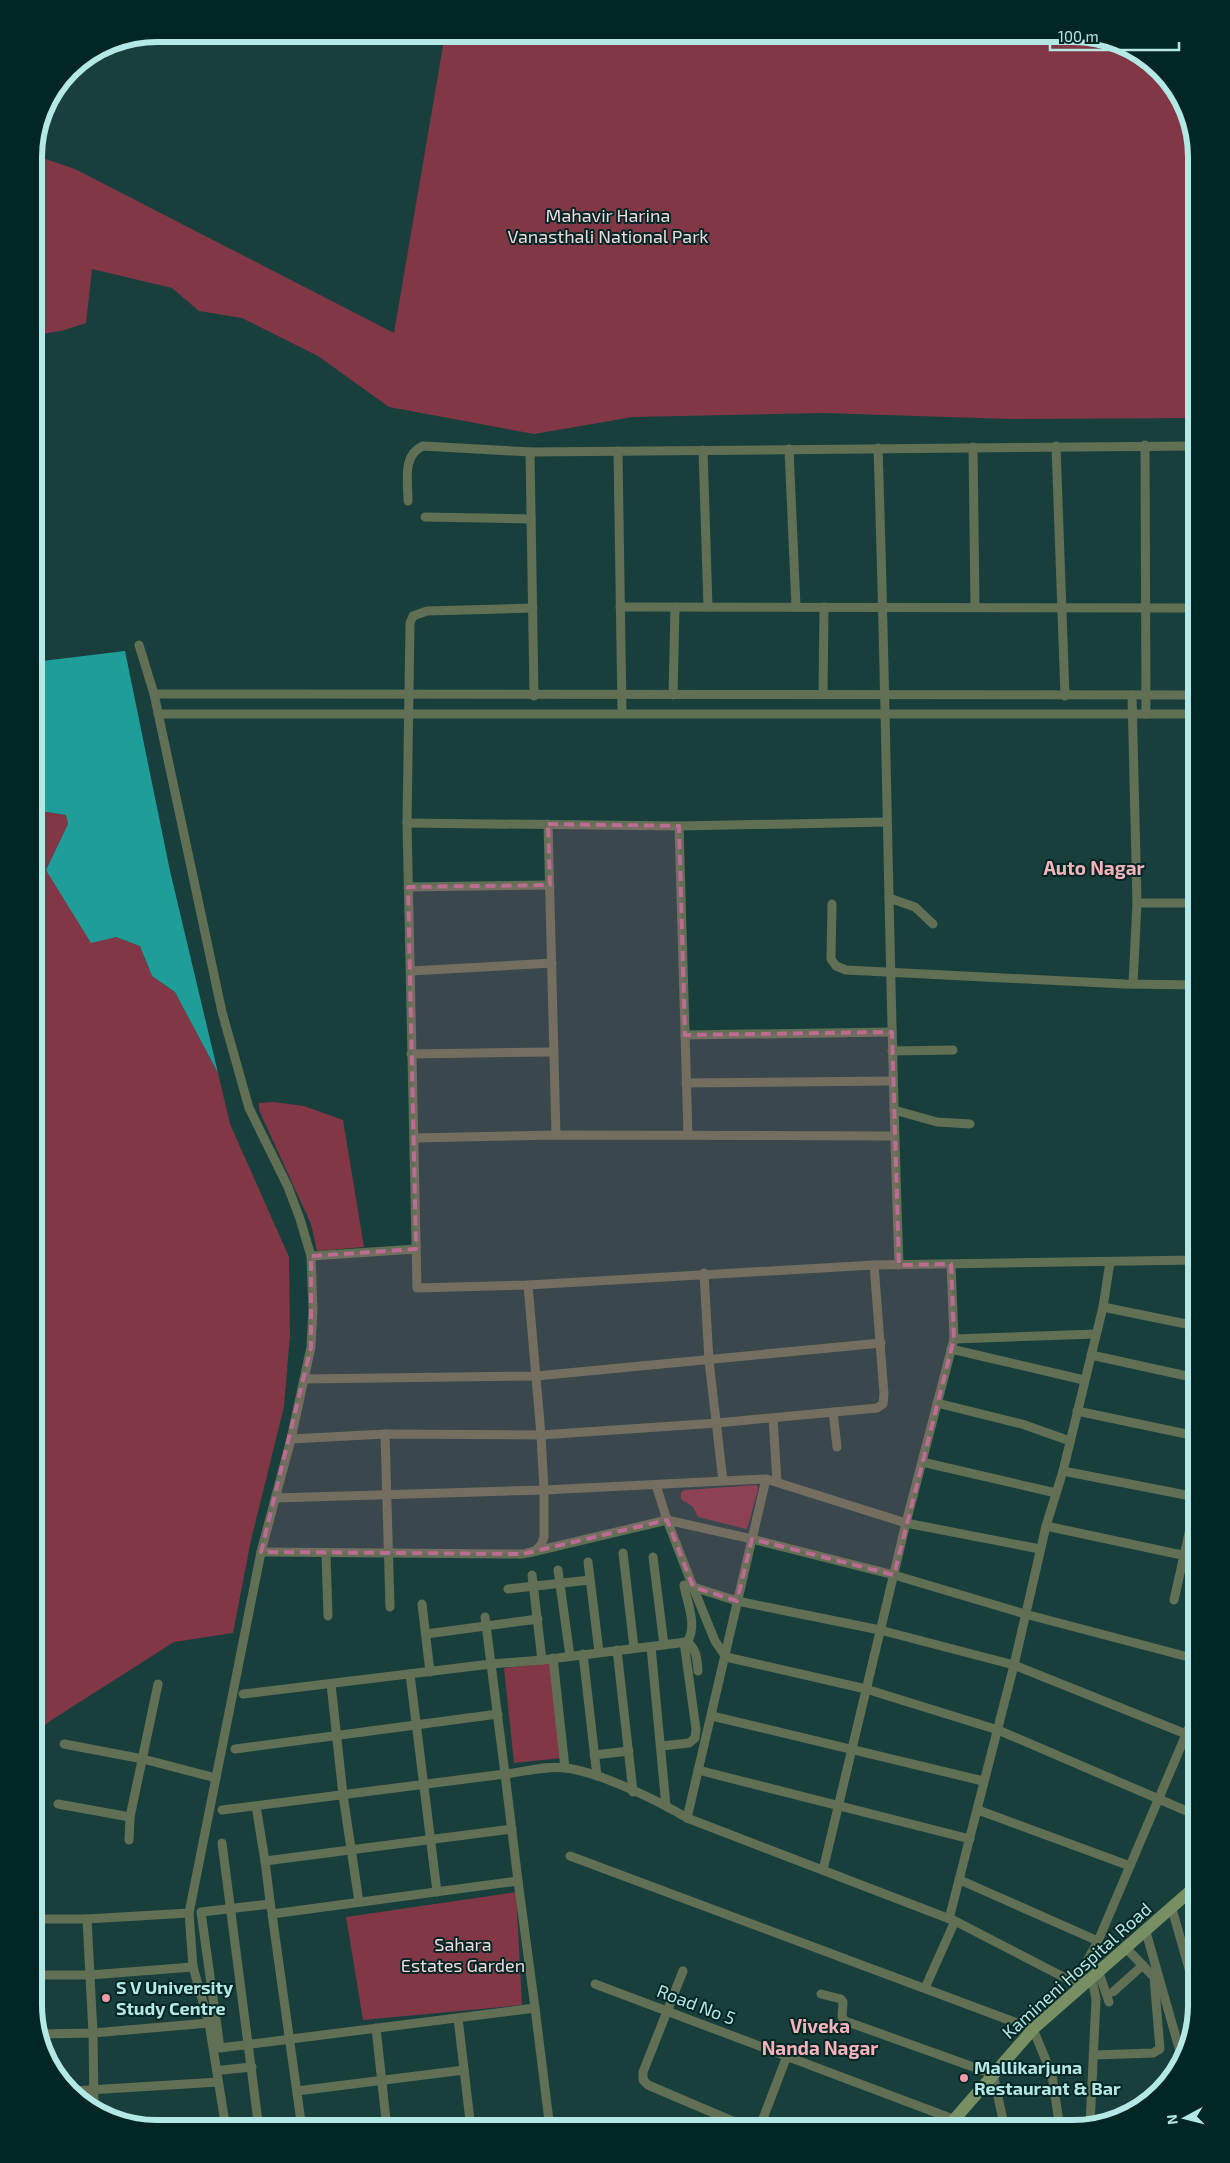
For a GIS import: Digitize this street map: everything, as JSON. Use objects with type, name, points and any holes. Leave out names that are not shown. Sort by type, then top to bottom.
[{"type":"street","points":[[1145,445],[1146,714]]},
{"type":"street","points":[[408,501],[409,459],[414,450],[424,446],[530,452],[1188,446]]},
{"type":"street","points":[[1056,446],[1065,696]]},
{"type":"street","points":[[973,447],[975,607]]},
{"type":"street","points":[[878,448],[894,1136],[899,1265]]},
{"type":"street","points":[[789,449],[796,607]]},
{"type":"street","points":[[702,450],[708,607]]},
{"type":"street","points":[[618,451],[622,714]]},
{"type":"street","points":[[530,452],[534,696]]},
{"type":"street","points":[[425,517],[531,519]]},
{"type":"street","points":[[620,607],[1188,608]]},
{"type":"street","points":[[673,695],[675,607]]},
{"type":"street","points":[[823,694],[824,607]]},
{"type":"street","points":[[534,608],[427,611],[414,616],[410,623],[407,823],[417,1288],[528,1285],[874,1265],[1188,1260]]},
{"type":"street","points":[[139,645],[154,694],[222,1012],[249,1108],[295,1203],[311,1256],[313,1310],[310,1347],[291,1439],[261,1552],[188,1913],[193,1967],[209,2023],[224,2120]]},
{"type":"street","points":[[154,694],[410,696],[621,694],[1188,695]]},
{"type":"street","points":[[1132,695],[1137,903],[1133,984]]},
{"type":"street","points":[[158,714],[409,712],[1188,714]]},
{"type":"street","points":[[407,823],[679,826],[886,822]]},
{"type":"street","points":[[548,824],[552,963],[552,1052],[556,1135]]},
{"type":"street","points":[[679,826],[688,1135]]},
{"type":"street","points":[[408,887],[550,885]]},
{"type":"street","points":[[889,898],[915,907],[932,924]]},
{"type":"street","points":[[1137,903],[1183,903]]},
{"type":"street","points":[[832,904],[831,959],[836,966],[846,970],[1133,984],[1188,985]]},
{"type":"street","points":[[411,971],[552,963]]},
{"type":"street","points":[[685,1035],[892,1032]]},
{"type":"street","points":[[892,1051],[953,1050]]},
{"type":"street","points":[[411,1054],[552,1052]]},
{"type":"street","points":[[686,1083],[893,1081]]},
{"type":"street","points":[[894,1110],[937,1122],[970,1124]]},
{"type":"street","points":[[414,1138],[556,1135],[894,1136]]},
{"type":"street","points":[[311,1256],[416,1248]]},
{"type":"street","points":[[925,1988],[952,1920],[983,1781],[1014,1665],[1040,1549],[1064,1471],[1084,1380],[1103,1307],[1110,1262]]},
{"type":"street","points":[[823,1870],[906,1523],[954,1339],[951,1264]]},
{"type":"street","points":[[291,1439],[385,1434],[541,1435],[717,1423],[877,1408],[882,1404],[881,1343],[874,1265]]},
{"type":"street","points":[[704,1274],[709,1361],[723,1481]]},
{"type":"street","points":[[528,1285],[544,1490],[544,1537],[541,1545],[535,1551],[528,1553]]},
{"type":"street","points":[[1103,1307],[1188,1324]]},
{"type":"street","points":[[954,1339],[1096,1334]]},
{"type":"street","points":[[304,1379],[536,1376],[709,1361],[881,1343]]},
{"type":"street","points":[[951,1349],[1084,1380]]},
{"type":"street","points":[[1091,1355],[1188,1376]]},
{"type":"street","points":[[937,1403],[1022,1424],[1070,1441]]},
{"type":"street","points":[[1077,1411],[1188,1434]]},
{"type":"street","points":[[833,1412],[837,1447]]},
{"type":"street","points":[[774,1418],[777,1482]]},
{"type":"street","points":[[385,1434],[390,1607]]},
{"type":"street","points":[[922,1462],[1056,1493]]},
{"type":"street","points":[[1064,1471],[1188,1495]]},
{"type":"street","points":[[276,1498],[544,1490],[766,1479],[906,1523],[1040,1549]]},
{"type":"street","points":[[688,1818],[766,1479]]},
{"type":"street","points":[[656,1485],[667,1520],[714,1641],[726,1657],[866,1689],[998,1730],[1188,1812]]},
{"type":"street","points":[[261,1552],[388,1555],[528,1553],[667,1520],[752,1539],[894,1575],[1025,1614],[1188,1657]]},
{"type":"street","points":[[1046,1526],[1188,1556]]},
{"type":"street","points":[[1174,1600],[1188,1541]]},
{"type":"street","points":[[623,1553],[634,1648]]},
{"type":"street","points":[[326,1554],[328,1616]]},
{"type":"street","points":[[653,1557],[664,1645]]},
{"type":"street","points":[[588,1562],[599,1652]]},
{"type":"street","points":[[558,1570],[570,1656]]},
{"type":"street","points":[[532,1575],[542,1660]]},
{"type":"street","points":[[508,1588],[590,1580]]},
{"type":"street","points":[[662,1746],[689,1743],[695,1738],[696,1729],[685,1642],[692,1631],[684,1585]]},
{"type":"street","points":[[694,1587],[737,1601],[880,1630],[1014,1665],[1186,1733]]},
{"type":"street","points":[[422,1604],[430,1672]]},
{"type":"street","points":[[426,1634],[486,1621],[538,1619]]},
{"type":"street","points":[[486,1621],[549,2120]]},
{"type":"street","points":[[243,1694],[685,1642],[692,1645],[696,1654],[698,1671]]},
{"type":"street","points":[[651,1647],[662,1746],[666,1806]]},
{"type":"street","points":[[617,1650],[633,1792]]},
{"type":"street","points":[[583,1654],[597,1776]]},
{"type":"street","points":[[553,1658],[566,1768]]},
{"type":"street","points":[[410,1674],[422,1784],[437,1892]]},
{"type":"street","points":[[129,1840],[130,1817],[158,1684]]},
{"type":"street","points":[[331,1684],[343,1795],[359,1902]]},
{"type":"street","points":[[235,1749],[498,1714]]},
{"type":"street","points":[[712,1716],[983,1781]]},
{"type":"street","points":[[222,1810],[422,1784],[566,1768],[597,1776],[666,1806],[688,1818],[952,1920],[1078,1986],[1188,1729]]},
{"type":"street","points":[[64,1744],[143,1759],[216,1778]]},
{"type":"street","points":[[594,1755],[629,1752]]},
{"type":"street","points":[[698,1770],[970,1839]]},
{"type":"street","points":[[58,1804],[130,1817]]},
{"type":"street","points":[[256,1806],[301,2120]]},
{"type":"street","points":[[978,1810],[1130,1866]]},
{"type":"street","points":[[265,1860],[512,1830]]},
{"type":"street","points":[[222,1844],[258,2120]]},
{"type":"street","points":[[570,1856],[1033,2029],[1052,2074],[1059,2120]]},
{"type":"street","points":[[960,1880],[1098,1941]]},
{"type":"street","points":[[272,1914],[518,1881]]},
{"type":"street","name":"Kamineni Hospital Road","points":[[956,2120],[1033,2029],[1078,1986],[1095,1976],[1188,1894]]},
{"type":"street","points":[[270,1904],[201,1912],[220,2048],[535,2008]]},
{"type":"street","points":[[1172,1909],[1188,1965]]},
{"type":"street","points":[[42,1919],[87,1919],[188,1913]]},
{"type":"street","points":[[87,1919],[93,2033],[93,2101]]},
{"type":"street","points":[[1146,1932],[1180,2048]]},
{"type":"street","points":[[1094,2055],[1153,2053],[1160,2049],[1154,1977],[1126,1948]]},
{"type":"street","points":[[1113,1992],[1143,1965]]},
{"type":"street","points":[[42,1975],[90,1974],[193,1967]]},
{"type":"street","points":[[683,1971],[642,2072],[643,2080],[648,2085],[730,2120]]},
{"type":"street","points":[[1095,1976],[1109,2002]]},
{"type":"street","points":[[1090,2119],[1094,2055],[1095,1976]]},
{"type":"street","name":"Road No 5","points":[[595,1984],[787,2056],[937,2120]]},
{"type":"street","points":[[821,1994],[843,2002],[842,2017],[846,2021],[993,2074],[1002,2120]]},
{"type":"street","points":[[458,2018],[470,2120]]},
{"type":"street","points":[[46,2034],[93,2033],[209,2023]]},
{"type":"street","points":[[376,2028],[386,2120]]},
{"type":"street","points":[[762,2120],[787,2056]]},
{"type":"street","points":[[222,2070],[252,2067]]},
{"type":"street","points":[[297,2091],[464,2070]]},
{"type":"street","points":[[80,2090],[218,2082]]},
{"type":"highlighted area","points":[[548,824],[679,826],[685,1035],[892,1032],[899,1265],[951,1264],[954,1339],[894,1575],[752,1539],[737,1601],[693,1587],[667,1520],[523,1554],[261,1552],[311,1347],[311,1256],[416,1249],[408,887],[550,885]]},
{"type":"green space","name":"Mahavir Harina Vanasthali National Park","points":[[443,43],[1080,43],[1110,49],[1124,54],[1137,62],[1168,93],[1176,106],[1184,127],[1188,157],[1188,418],[1012,419],[823,413],[633,417],[534,434],[389,407],[318,356],[242,318],[199,311],[172,288],[92,269],[86,323],[61,331],[43,334],[43,158],[75,169],[394,333]]},
{"type":"green space","points":[[43,811],[66,815],[68,824],[46,870],[116,937],[140,946],[152,976],[175,992],[218,1073],[230,1124],[289,1257],[290,1334],[284,1407],[251,1540],[233,1633],[174,1642],[42,1727]]},
{"type":"green space","points":[[273,1102],[304,1106],[343,1120],[364,1247],[317,1251],[311,1224],[259,1110],[259,1103]]},
{"type":"green space","points":[[757,1485],[758,1489],[746,1529],[698,1517],[693,1507],[681,1499],[681,1492],[685,1490]]},
{"type":"green space","points":[[551,1663],[562,1758],[514,1763],[504,1668]]},
{"type":"green space","name":"Sahara Estates Garden","points":[[516,1892],[522,2005],[363,2020],[346,1917]]},
{"type":"water","points":[[125,651],[170,871],[218,1073],[175,992],[152,976],[140,946],[116,937],[91,943],[46,870],[68,824],[66,815],[43,811],[43,661]]},
{"type":"place","name":"S V University Study Centre","points":[[106,1998]]},
{"type":"place","name":"Mallikarjuna Restaurant & Bar","points":[[964,2078]]},
{"type":"district","name":"Auto Nagar","points":[[1094,868]]},
{"type":"district","name":"Viveka Nanda Nagar","points":[[820,2037]]}]
